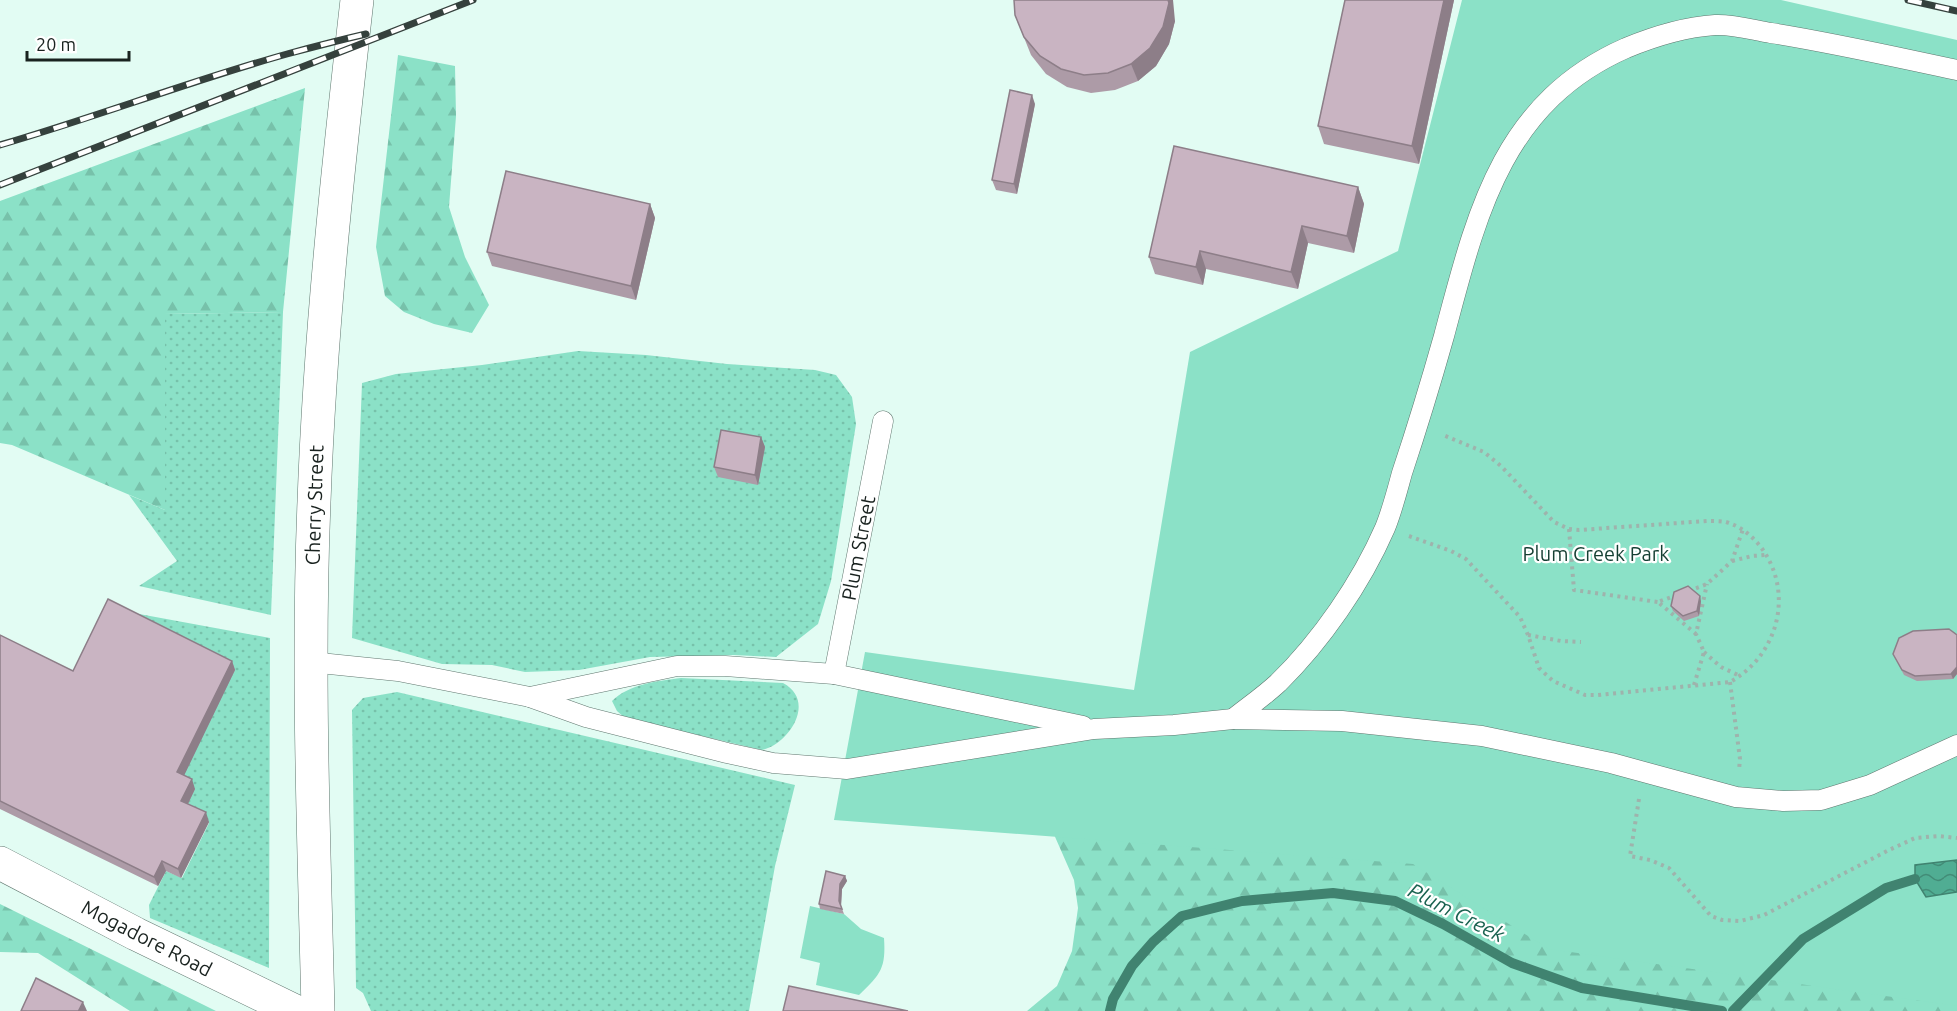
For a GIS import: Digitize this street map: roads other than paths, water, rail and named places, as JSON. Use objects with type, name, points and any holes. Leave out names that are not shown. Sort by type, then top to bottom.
[{"type":"street","name":"Cherry Street","points":[[318,1011],[310,662],[314,503],[319,387],[339,163],[357,0]]},
{"type":"street","name":"Mogadore Road","points":[[0,863],[136,934],[295,1011]]},
{"type":"lane","points":[[1233,719],[1277,683],[1324,631],[1356,584],[1385,527],[1482,206],[1504,159],[1531,119],[1567,82],[1600,60],[1642,42],[1681,29],[1718,24],[1814,40],[1957,70]]},
{"type":"lane","name":"Plum Street","points":[[834,674],[883,421]]},
{"type":"lane","points":[[310,662],[398,671],[530,697],[586,717],[728,753],[773,763],[847,769],[1094,729],[1233,719],[1342,721],[1482,736],[1611,763],[1736,796],[1783,801],[1821,800],[1870,785],[1957,745]]},
{"type":"lane","points":[[530,697],[677,666],[725,666],[834,674],[1094,729]]},
{"type":"water","points":[[1957,860],[1957,892],[1926,897],[1915,879],[1915,865]]},
{"type":"waterway","points":[[1733,1011],[1803,939],[1886,888],[1915,879]]},
{"type":"waterway","name":"Plum Creek","points":[[1110,1011],[1113,999],[1132,966],[1153,942],[1182,916],[1242,901],[1333,893],[1395,901],[1443,924],[1512,963],[1582,988],[1722,1011]]},
{"type":"railway","points":[[0,185],[473,0]]},
{"type":"railway","points":[[1908,0],[1957,11]]},
{"type":"railway","points":[[0,145],[297,51],[366,34]]},
{"type":"park label","name":"Plum Creek Park","points":[[1596,553]]}]
